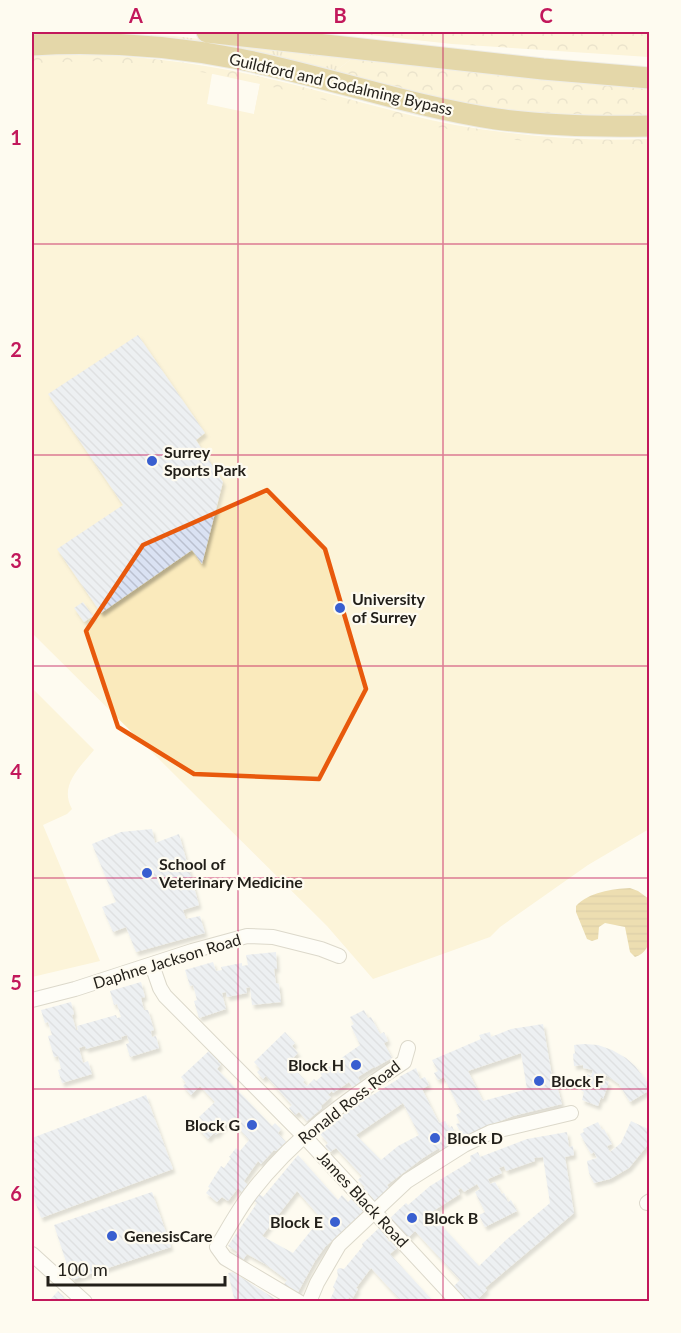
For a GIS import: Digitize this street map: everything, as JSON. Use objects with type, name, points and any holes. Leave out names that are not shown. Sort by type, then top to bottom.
[{"type":"highway","name":"Guildford and Godalming Bypass","points":[[207,32],[531,68],[650,78]]},
{"type":"highway","name":"Guildford and Godalming Bypass","points":[[32,45],[95,44],[173,49],[239,59],[418,103],[494,118],[593,127],[650,126]]},
{"type":"street","name":"Daphne Jackson Road","points":[[32,1000],[247,936],[273,937],[339,956]]},
{"type":"street","name":"James Black Road","points":[[152,965],[165,996],[303,1135],[458,1302]]},
{"type":"street","name":"Ronald Ross Road","points":[[299,1302],[225,1258],[217,1247],[251,1192],[303,1135],[360,1091],[404,1062],[408,1048]]},
{"type":"street","points":[[309,1302],[322,1273],[339,1245],[407,1181],[464,1145],[491,1132],[571,1113]]},
{"type":"street","points":[[32,1254],[85,1302]]},
{"type":"highlighted area","points":[[267,490],[325,549],[366,689],[319,779],[194,774],[118,727],[86,631],[143,545]]},
{"type":"green space","points":[[343,32],[649,32],[649,57],[452,44]]},
{"type":"green space","points":[[32,33],[174,36],[354,57],[333,73],[32,39]]},
{"type":"green space","points":[[63,54],[167,60],[219,68],[432,120],[479,129],[576,139],[649,139],[649,161],[254,114],[260,84],[213,74],[32,73],[32,55]]},
{"type":"green space","points":[[354,57],[542,80],[649,87],[649,116],[572,115],[494,109],[433,98],[333,73]]},
{"type":"green space","name":"Surrey Sports Park","points":[[93,61],[183,69],[212,74],[207,104],[254,114],[260,84],[420,123],[484,136],[550,143],[649,147],[649,829],[588,865],[500,927],[490,937],[373,979],[327,926],[32,633],[32,63]]},
{"type":"green space","points":[[32,688],[94,750],[69,785],[69,801],[72,809],[67,814],[43,825],[100,961],[32,977]]},
{"type":"shaded area","points":[[630,888],[649,899],[651,933],[647,948],[635,957],[630,952],[625,927],[605,923],[599,927],[598,939],[592,941],[587,939],[576,912],[576,906],[587,897],[608,890]]},
{"type":"building","name":"Surrey Sports Park","points":[[138,335],[205,433],[196,440],[223,482],[202,564],[192,550],[101,613],[57,549],[123,505],[48,394]]},
{"type":"building","points":[[83,602],[93,616],[84,622],[74,608]]},
{"type":"building","name":"School of Veterinary Medicine","points":[[152,829],[155,843],[179,834],[199,905],[183,910],[186,919],[200,916],[205,933],[136,952],[126,927],[113,932],[102,907],[116,902],[92,844],[121,832]]},
{"type":"building","points":[[276,952],[277,969],[274,969],[281,1002],[252,1005],[250,987],[246,988],[247,993],[227,997],[226,992],[222,993],[226,1009],[199,1018],[194,1001],[197,1000],[193,985],[190,986],[185,970],[213,962],[216,971],[222,970],[221,967],[242,963],[242,966],[248,965],[246,955]]},
{"type":"building","points":[[141,982],[145,997],[141,998],[144,1010],[148,1010],[154,1030],[151,1031],[152,1037],[156,1036],[159,1048],[130,1057],[126,1044],[129,1043],[127,1035],[121,1037],[122,1039],[86,1049],[85,1046],[79,1048],[83,1063],[88,1061],[92,1074],[62,1083],[58,1070],[61,1069],[58,1056],[54,1057],[48,1036],[52,1035],[41,1010],[71,1002],[74,1014],[72,1015],[76,1030],[78,1030],[77,1026],[116,1015],[117,1018],[121,1017],[110,991]]},
{"type":"building","name":"Block H","points":[[364,1010],[368,1018],[371,1017],[380,1034],[384,1032],[388,1041],[384,1043],[392,1058],[358,1077],[361,1083],[353,1088],[349,1082],[333,1093],[332,1091],[328,1095],[331,1097],[321,1106],[322,1108],[307,1121],[299,1112],[295,1115],[289,1108],[292,1105],[266,1076],[263,1079],[257,1072],[260,1069],[254,1062],[285,1032],[295,1043],[292,1046],[298,1053],[287,1064],[292,1066],[305,1080],[303,1082],[307,1086],[314,1079],[316,1081],[322,1076],[320,1073],[360,1045],[351,1026],[354,1024],[350,1017]]},
{"type":"building","name":"Block F","points":[[543,1024],[553,1082],[556,1082],[562,1104],[513,1116],[482,1128],[464,1139],[456,1124],[460,1123],[456,1115],[461,1112],[444,1077],[438,1080],[434,1073],[438,1071],[432,1060],[481,1039],[479,1035],[490,1032],[491,1037],[511,1029]],"holes":[[[521,1053],[527,1089],[483,1101],[468,1071]]]},
{"type":"building","points":[[574,1045],[598,1045],[626,1058],[647,1082],[650,1081],[650,1090],[630,1102],[619,1084],[606,1075],[604,1080],[609,1082],[598,1106],[582,1100],[584,1092],[581,1090],[587,1074],[591,1076],[593,1070],[583,1068],[583,1065],[574,1066],[573,1054],[575,1053]]},
{"type":"building","name":"Block G","points":[[211,1049],[221,1058],[218,1062],[221,1064],[217,1069],[272,1126],[275,1123],[281,1129],[278,1133],[286,1142],[276,1151],[274,1150],[261,1164],[258,1161],[244,1181],[249,1186],[243,1193],[238,1188],[228,1201],[222,1197],[217,1202],[206,1193],[210,1188],[208,1187],[221,1166],[224,1168],[236,1148],[240,1151],[249,1140],[231,1119],[216,1135],[214,1133],[208,1139],[198,1128],[204,1122],[199,1117],[215,1102],[200,1086],[191,1095],[183,1086],[186,1083],[181,1077]]},
{"type":"building","name":"Block D","points":[[416,1068],[420,1079],[425,1077],[429,1085],[422,1089],[439,1123],[445,1121],[449,1128],[452,1126],[459,1141],[440,1151],[439,1148],[423,1158],[387,1185],[389,1188],[372,1204],[362,1190],[365,1187],[358,1180],[362,1176],[336,1148],[330,1152],[325,1146],[328,1143],[320,1134],[362,1099],[360,1096],[368,1090],[371,1096]],"holes":[[[403,1103],[419,1135],[398,1146],[381,1160],[356,1135]]]},
{"type":"building","points":[[146,1095],[173,1169],[41,1218],[32,1193],[32,1138]]},
{"type":"building","points":[[631,1121],[650,1130],[650,1139],[646,1147],[629,1168],[610,1179],[594,1183],[587,1161],[597,1158],[594,1152],[591,1154],[580,1134],[584,1132],[583,1129],[598,1122],[612,1144],[607,1146],[610,1152],[621,1143]]},
{"type":"building","name":"Block B","points":[[567,1132],[569,1147],[573,1146],[574,1155],[565,1157],[574,1213],[485,1288],[487,1290],[475,1302],[465,1302],[453,1287],[460,1280],[415,1231],[407,1239],[400,1232],[402,1230],[388,1220],[406,1203],[408,1205],[430,1186],[471,1161],[470,1156],[478,1152],[480,1157],[527,1139]],"holes":[[[543,1157],[550,1203],[479,1266],[430,1213],[460,1194],[458,1190],[461,1188],[464,1192],[477,1184],[480,1189],[475,1192],[485,1212],[479,1215],[485,1227],[517,1211],[511,1200],[508,1202],[495,1182],[490,1184],[488,1179],[502,1173],[499,1168],[504,1166],[506,1171],[535,1161],[534,1158]]]},
{"type":"building","name":"Block E","points":[[298,1155],[338,1200],[342,1195],[348,1202],[351,1199],[365,1210],[325,1247],[297,1294],[283,1286],[287,1280],[265,1264],[247,1254],[243,1260],[235,1256],[238,1252],[228,1246],[257,1203],[253,1200],[258,1193],[263,1197]],"holes":[[[297,1191],[321,1218],[293,1253],[262,1236]]]},
{"type":"building","name":"GenesisCare","points":[[152,1192],[171,1247],[72,1280],[54,1225]]},
{"type":"building","points":[[380,1227],[389,1242],[391,1240],[398,1247],[390,1254],[434,1302],[402,1302],[371,1268],[356,1288],[358,1289],[352,1299],[349,1297],[347,1302],[329,1302],[335,1289],[333,1287],[338,1276],[337,1270],[344,1269],[363,1246],[362,1244]]},
{"type":"building","points":[[233,1272],[280,1302],[235,1302],[228,1273]]},
{"type":"building","points":[[58,1291],[64,1297],[60,1302],[48,1302]]},
{"type":"place","name":"Surrey Sports Park","points":[[152,461]]},
{"type":"place","name":"University of Surrey","points":[[340,608]]},
{"type":"place","name":"School of Veterinary Medicine","points":[[147,873]]},
{"type":"place","name":"Block H","points":[[356,1065]]},
{"type":"place","name":"Block F","points":[[539,1081]]},
{"type":"place","name":"Block G","points":[[252,1125]]},
{"type":"place","name":"Block D","points":[[435,1138]]},
{"type":"place","name":"Block B","points":[[412,1218]]},
{"type":"place","name":"Block E","points":[[335,1222]]},
{"type":"place","name":"GenesisCare","points":[[112,1236]]}]
